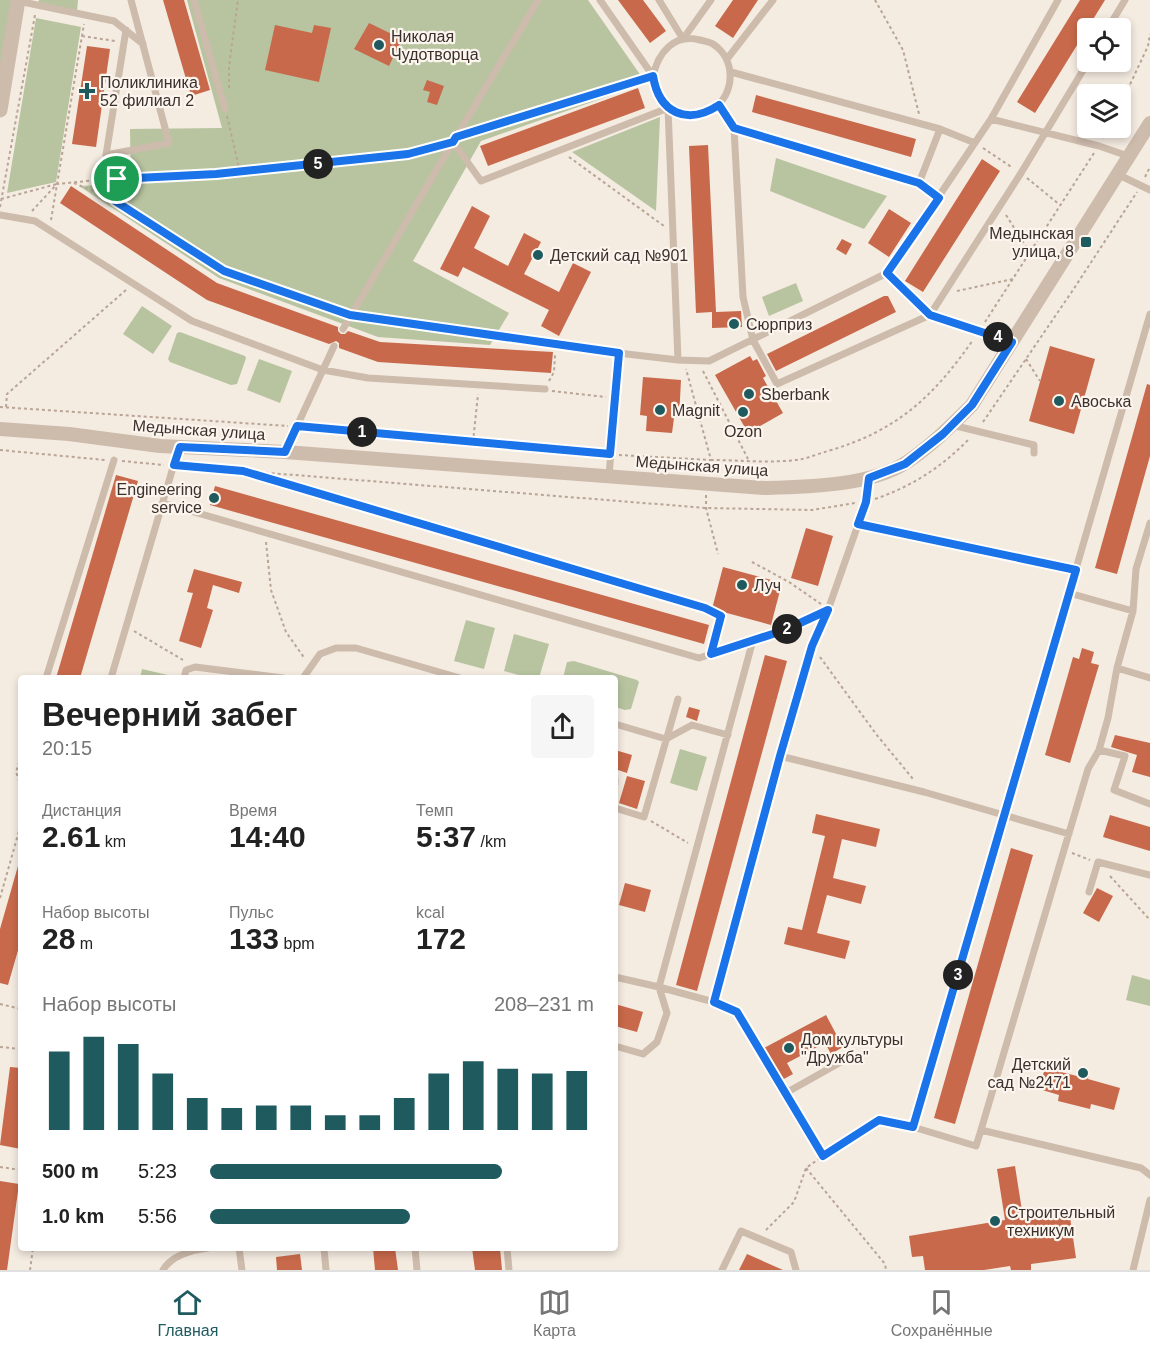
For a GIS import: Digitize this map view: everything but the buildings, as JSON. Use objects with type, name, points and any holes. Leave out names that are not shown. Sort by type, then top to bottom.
[{"type":"street","points":[[0,110],[18,1]]},
{"type":"street","name":"Медынская улица","points":[[0,429],[180,447],[285,452],[764,488],[798,487],[869,478],[905,464],[972,405],[1150,123]]},
{"type":"lane","points":[[126,30],[106,155],[169,143],[131,0]]},
{"type":"lane","points":[[194,0],[225,109]]},
{"type":"lane","points":[[343,329],[538,0]]},
{"type":"lane","points":[[600,0],[653,76]]},
{"type":"lane","points":[[659,0],[683,39]]},
{"type":"lane","points":[[683,39],[711,0]]},
{"type":"lane","points":[[727,59],[773,0]]},
{"type":"lane","points":[[116,153],[115,201],[224,271],[350,315],[619,353],[710,361],[887,273],[991,119],[1058,0]]},
{"type":"lane","points":[[1114,18],[1125,0]]},
{"type":"lane","points":[[18,1],[114,21],[143,44]]},
{"type":"lane","points":[[691,38],[713,44],[727,59],[731,72],[729,90],[719,105],[707,113],[693,116],[681,114],[668,108],[655,91],[653,76],[656,61],[671,44],[683,39],[691,38]]},
{"type":"lane","points":[[731,72],[921,123],[975,143]]},
{"type":"lane","points":[[719,105],[734,128],[743,297],[753,340],[777,384],[930,315],[1082,72]]},
{"type":"lane","points":[[454,139],[653,76]]},
{"type":"lane","points":[[454,139],[481,181],[668,108]]},
{"type":"lane","points":[[668,108],[681,360]]},
{"type":"lane","points":[[991,119],[1099,146],[1128,156]]},
{"type":"lane","points":[[734,128],[919,183],[939,198]]},
{"type":"lane","points":[[919,183],[940,129]]},
{"type":"lane","points":[[1117,174],[1150,190]]},
{"type":"lane","points":[[0,215],[35,221],[192,321],[323,370],[368,378],[545,389]]},
{"type":"lane","points":[[887,273],[930,315],[1012,342]]},
{"type":"lane","points":[[1150,314],[913,1127],[976,1146],[1088,769],[1099,750],[1108,718],[1117,668],[1133,611],[1136,569],[1150,524]]},
{"type":"lane","points":[[285,452],[334,346]]},
{"type":"lane","points":[[609,477],[619,353]]},
{"type":"lane","points":[[952,425],[1034,445],[1034,453]]},
{"type":"lane","points":[[112,675],[180,447]]},
{"type":"lane","points":[[46,675],[114,460]]},
{"type":"lane","points":[[714,1002],[812,646],[828,610],[866,502],[869,478]]},
{"type":"lane","points":[[163,503],[699,658],[785,630],[828,610]]},
{"type":"lane","points":[[1069,592],[1133,611]]},
{"type":"lane","points":[[618,1047],[643,1054],[657,1042],[667,1013],[659,987],[753,640]]},
{"type":"lane","points":[[305,675],[320,654],[336,648],[356,648],[450,675]]},
{"type":"lane","points":[[185,675],[186,670],[195,667],[259,675]]},
{"type":"lane","points":[[1117,668],[1150,678]]},
{"type":"lane","points":[[618,809],[644,817],[678,699]]},
{"type":"lane","points":[[618,725],[666,738],[692,725],[728,735]]},
{"type":"lane","points":[[1099,750],[1125,756],[1114,790],[1150,804]]},
{"type":"lane","points":[[780,756],[924,792],[1069,834]]},
{"type":"lane","points":[[1089,892],[1098,862],[1150,876]]},
{"type":"lane","points":[[618,978],[714,1002],[737,1012],[784,1094],[848,1058]]},
{"type":"lane","points":[[981,1130],[1141,1168],[1150,1175]]},
{"type":"lane","points":[[1133,1270],[1150,1201]]},
{"type":"lane","points":[[722,1270],[741,1231],[791,1252],[796,1270]]},
{"type":"lane","points":[[163,1270],[167,1263],[189,1251]]},
{"type":"lane","points":[[239,1251],[242,1270]]},
{"type":"lane","points":[[324,1251],[326,1270]]},
{"type":"lane","points":[[415,1251],[417,1270]]},
{"type":"lane","points":[[507,1251],[509,1270]]},
{"type":"path","points":[[229,88],[229,66],[238,0]]},
{"type":"path","points":[[875,0],[903,50],[916,95],[921,123]]},
{"type":"path","points":[[0,207],[36,5]]},
{"type":"path","points":[[50,231],[86,15]]},
{"type":"path","points":[[1130,84],[1148,46],[1150,34]]},
{"type":"path","points":[[82,36],[124,43]]},
{"type":"path","points":[[225,109],[240,172]]},
{"type":"path","points":[[0,407],[297,426],[610,454],[711,460],[802,459],[852,444],[883,430],[916,406],[950,373],[1103,138]]},
{"type":"path","points":[[2,199],[71,182],[240,172],[408,154],[454,139]]},
{"type":"path","points":[[560,150],[673,233]]},
{"type":"path","points":[[71,182],[115,201]]},
{"type":"path","points":[[24,219],[57,184]]},
{"type":"path","points":[[1074,290],[1131,204]]},
{"type":"path","points":[[999,205],[1030,253]]},
{"type":"path","points":[[942,295],[1013,279]]},
{"type":"path","points":[[6,407],[7,394],[133,284]]},
{"type":"path","points":[[545,389],[554,372],[555,352]]},
{"type":"path","points":[[1026,359],[1040,381]]},
{"type":"path","points":[[681,360],[711,460],[706,484]]},
{"type":"path","points":[[698,360],[749,460]]},
{"type":"path","points":[[473,442],[478,393]]},
{"type":"path","points":[[561,393],[615,398]]},
{"type":"path","points":[[0,450],[706,508],[812,510],[866,502]]},
{"type":"path","points":[[243,471],[705,608],[721,616],[711,654]]},
{"type":"path","points":[[706,508],[718,554]]},
{"type":"path","points":[[858,524],[1076,570]]},
{"type":"path","points":[[265,533],[271,590],[286,632],[310,666]]},
{"type":"path","points":[[752,562],[789,582],[828,610]]},
{"type":"path","points":[[705,608],[706,603]]},
{"type":"path","points":[[133,630],[195,667]]},
{"type":"path","points":[[812,646],[876,734],[924,792]]},
{"type":"path","points":[[644,817],[697,848]]},
{"type":"path","points":[[0,898],[18,835]]},
{"type":"path","points":[[1064,850],[1098,862],[1150,920]]},
{"type":"path","points":[[0,1004],[18,1009]]},
{"type":"path","points":[[0,1047],[18,1049]]},
{"type":"path","points":[[784,1094],[823,1156]]},
{"type":"path","points":[[762,1240],[767,1229],[794,1202],[806,1168],[879,1120],[913,1127]]},
{"type":"path","points":[[0,1167],[18,1170]]},
{"type":"path","points":[[806,1168],[885,1264],[886,1270]]},
{"type":"path","points":[[30,1270],[33,1251]]},
{"type":"green space","points":[[0,0],[13,0],[0,74]]},
{"type":"green space","points":[[39,0],[78,0],[77,12],[38,3]]},
{"type":"green space","points":[[187,0],[588,0],[646,83],[481,141],[413,261],[509,313],[490,345],[378,337],[219,278],[79,186],[103,185],[108,191],[131,194],[130,129],[222,128]]},
{"type":"green space","points":[[36,18],[81,27],[56,182],[7,193]]},
{"type":"green space","points":[[660,117],[656,211],[572,152]]},
{"type":"green space","points":[[776,158],[887,196],[864,229],[770,191]]},
{"type":"green space","points":[[796,283],[803,301],[769,316],[762,297]]},
{"type":"green space","points":[[142,306],[172,326],[153,354],[123,334]]},
{"type":"green space","points":[[180,332],[245,356],[237,384],[231,385],[170,362],[168,359],[177,333]]},
{"type":"green space","points":[[259,359],[292,371],[280,403],[247,390]]},
{"type":"green space","points":[[466,620],[495,628],[484,669],[454,661]]},
{"type":"green space","points":[[514,634],[549,644],[540,675],[518,675],[504,671]]},
{"type":"green space","points":[[574,661],[637,680],[639,682],[631,709],[618,708],[618,675],[564,675],[567,662]]},
{"type":"green space","points":[[142,669],[168,675],[141,675]]},
{"type":"green space","points":[[680,749],[707,757],[697,791],[670,783]]},
{"type":"green space","points":[[1132,975],[1150,980],[1150,1006],[1126,1000]]},
{"type":"place","name":"Николая Чудотворца","points":[[379,45]]},
{"type":"place","name":"Поликлиника 52 филиал 2","points":[[87,91]]},
{"type":"place","name":"Медынская улица, 8","points":[[1086,242]]},
{"type":"place","name":"Детский сад №901","points":[[538,255]]},
{"type":"place","name":"Сюрприз","points":[[734,324]]},
{"type":"place","name":"Sberbank","points":[[749,394]]},
{"type":"place","name":"Авоська","points":[[1059,401]]},
{"type":"place","name":"Magnit","points":[[660,410]]},
{"type":"place","name":"Ozon","points":[[743,412]]},
{"type":"place","name":"Engineering service","points":[[214,498]]},
{"type":"place","name":"Луч","points":[[742,585]]},
{"type":"place","name":"Дом культуры \"Дружба\"","points":[[789,1048]]},
{"type":"place","name":"Детский сад №2471","points":[[1083,1073]]},
{"type":"place","name":"Строительный техникум","points":[[995,1221]]},
{"type":"route","points":[[653,76],[655,91],[661,101],[668,108],[681,114],[693,116],[707,113],[719,105],[734,128],[919,183],[939,198],[887,273],[930,315],[1012,342],[972,405],[943,434],[905,464],[869,478],[866,502],[858,524],[1076,570],[913,1127],[879,1120],[823,1156],[737,1012],[714,1002],[780,756],[812,646],[828,610],[785,630],[711,654],[721,616],[705,608],[243,471],[174,465],[180,447],[285,452],[297,426],[610,454],[619,353],[350,315],[224,271],[115,201],[117,179],[216,174],[408,154],[453,142],[456,137],[653,76]]}]
